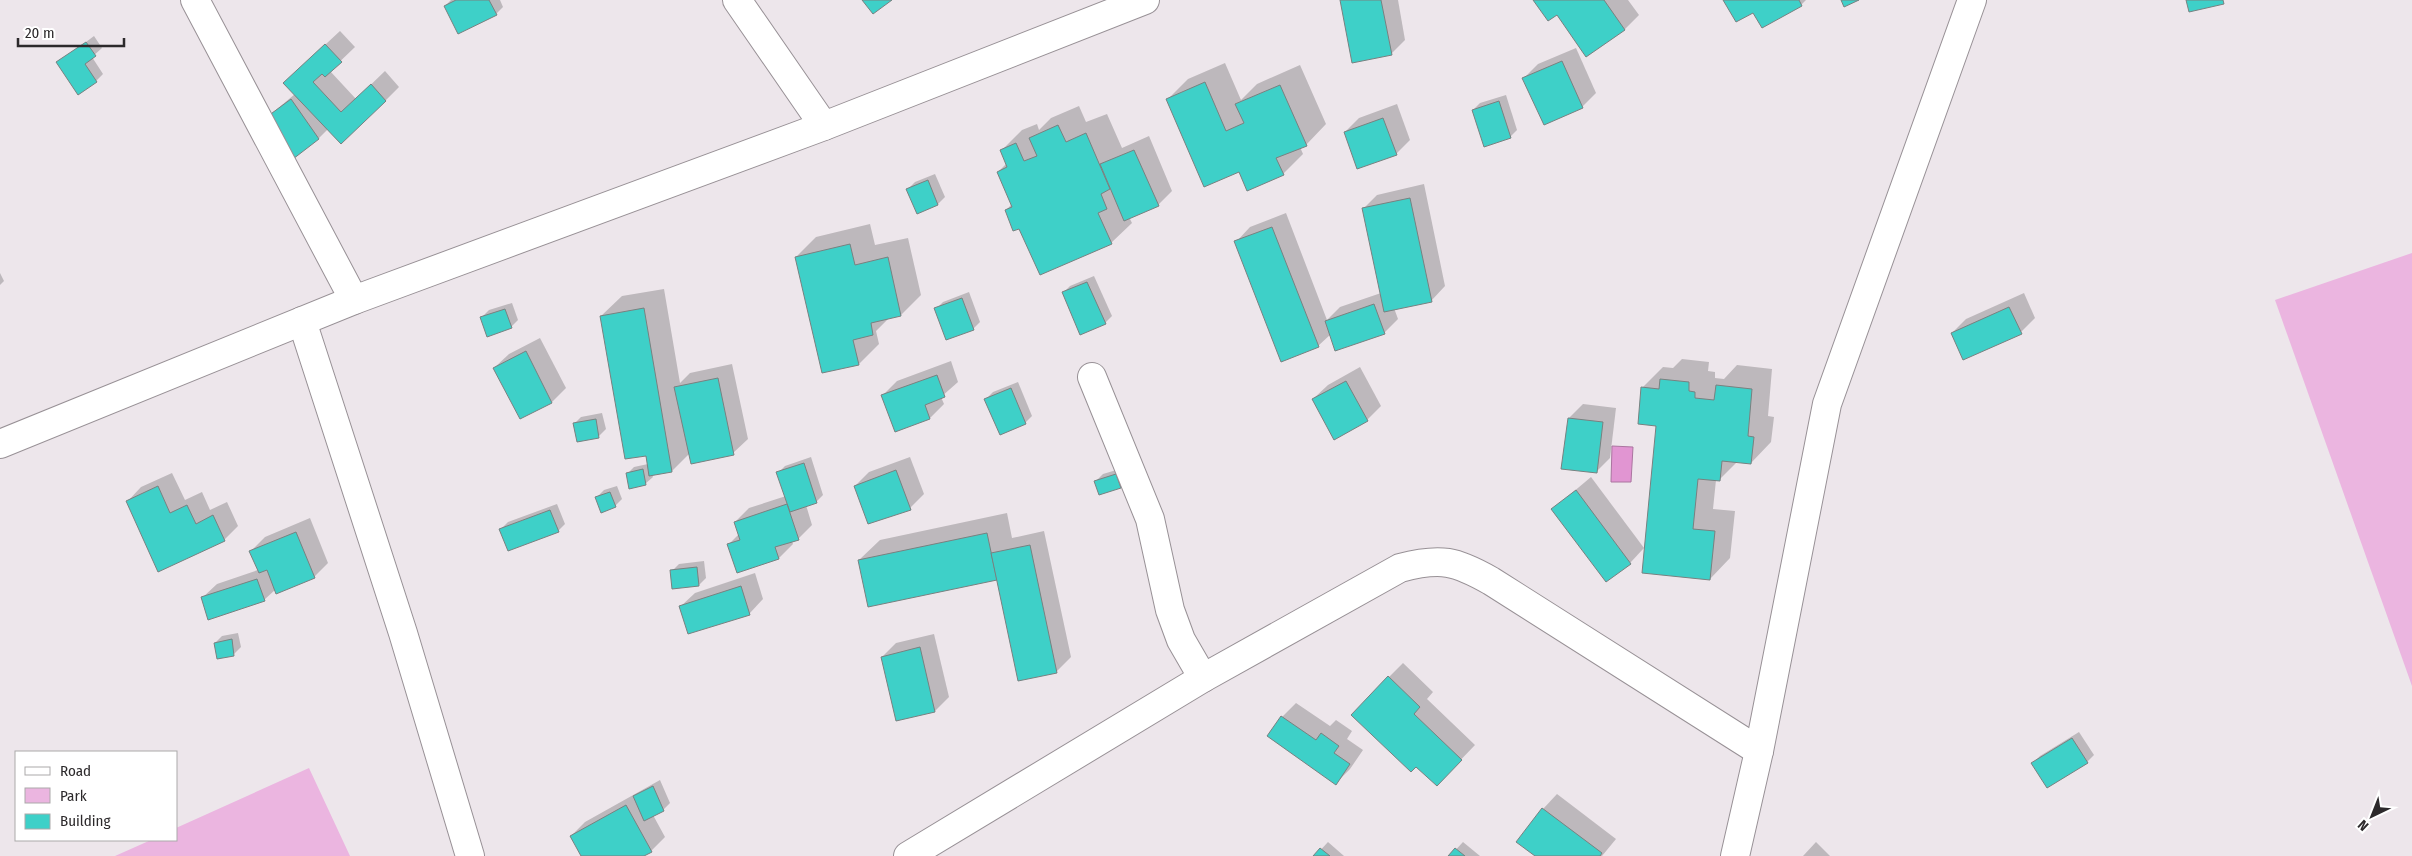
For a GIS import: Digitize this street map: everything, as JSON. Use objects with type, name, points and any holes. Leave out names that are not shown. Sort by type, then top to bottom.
[{"type":"street","points":[[195,0],[354,300]]},
{"type":"street","points":[[736,0],[824,126]]},
{"type":"street","points":[[0,444],[354,300],[824,126],[1145,0]]},
{"type":"street","points":[[1735,856],[1759,751],[1828,404],[1972,0]]},
{"type":"street","points":[[302,321],[403,633],[470,856]]},
{"type":"street","points":[[1092,377],[1150,519],[1170,610],[1181,640],[1203,678]]},
{"type":"street","points":[[908,856],[1203,678],[1400,568],[1422,562],[1462,565],[1492,581],[1759,751]]},
{"type":"green space","points":[[2412,253],[2412,686],[2275,300]]},
{"type":"green space","points":[[309,768],[350,856],[115,856],[149,841],[178,841],[178,827]]},
{"type":"shaded area","points":[[1612,446],[1633,447],[1631,482],[1611,482]]},
{"type":"building","points":[[456,0],[489,0],[497,15],[458,34],[444,6]]},
{"type":"building","points":[[862,0],[892,0],[873,14]]},
{"type":"building","points":[[1340,0],[1381,0],[1392,55],[1352,63]]},
{"type":"building","points":[[1533,0],[1604,0],[1625,30],[1586,57],[1557,15],[1548,21]]},
{"type":"building","points":[[1723,0],[1799,0],[1802,6],[1762,28],[1753,13],[1736,22]]},
{"type":"building","points":[[1841,0],[1859,0],[1844,7]]},
{"type":"building","points":[[2186,0],[2223,0],[2224,4],[2189,12]]},
{"type":"building","points":[[86,42],[96,56],[85,64],[97,82],[78,95],[56,62]]},
{"type":"building","points":[[325,44],[342,62],[325,77],[322,74],[313,82],[341,112],[371,84],[386,101],[341,144],[283,83]]},
{"type":"building","points":[[1562,61],[1583,108],[1544,125],[1522,78]]},
{"type":"building","points":[[1205,82],[1226,131],[1244,123],[1235,104],[1280,85],[1307,146],[1276,158],[1284,175],[1247,191],[1239,172],[1204,187],[1166,99]]},
{"type":"building","points":[[291,99],[319,139],[293,159],[264,119]]},
{"type":"building","points":[[1499,101],[1511,138],[1484,147],[1472,110]]},
{"type":"building","points":[[1383,118],[1397,155],[1357,169],[1344,132]]},
{"type":"building","points":[[1058,125],[1066,142],[1086,133],[1110,189],[1101,194],[1107,209],[1098,213],[1112,244],[1040,275],[1019,229],[1013,231],[1005,210],[1012,207],[997,172],[1007,167],[1000,150],[1016,143],[1024,161],[1037,156],[1029,138]]},
{"type":"building","points":[[1134,150],[1159,206],[1124,221],[1100,164]]},
{"type":"building","points":[[928,180],[938,205],[917,214],[906,189]]},
{"type":"building","points":[[1410,198],[1432,302],[1384,312],[1362,208]]},
{"type":"building","points":[[1272,227],[1319,347],[1281,362],[1234,241]]},
{"type":"building","points":[[850,244],[855,265],[888,257],[901,316],[871,323],[873,335],[853,340],[859,365],[822,373],[795,257]]},
{"type":"building","points":[[1087,282],[1106,324],[1080,335],[1062,292]]},
{"type":"building","points":[[962,298],[974,330],[946,340],[934,308]]},
{"type":"building","points":[[1374,304],[1385,334],[1335,351],[1325,321]]},
{"type":"building","points":[[2009,307],[2022,334],[1963,360],[1951,333]]},
{"type":"building","points":[[644,308],[672,472],[649,476],[646,456],[625,459],[600,316]]},
{"type":"building","points":[[505,309],[512,328],[487,337],[480,317]]},
{"type":"building","points":[[526,351],[552,403],[520,419],[493,368]]},
{"type":"building","points":[[937,375],[945,397],[925,405],[930,419],[895,432],[881,395]]},
{"type":"building","points":[[718,378],[734,455],[691,464],[674,387]]},
{"type":"building","points":[[1660,379],[1689,382],[1689,391],[1695,392],[1695,398],[1714,400],[1716,385],[1752,389],[1748,436],[1754,437],[1751,464],[1722,461],[1720,481],[1698,479],[1693,529],[1715,531],[1710,580],[1642,573],[1656,426],[1638,424],[1641,387],[1659,389]]},
{"type":"building","points":[[1346,381],[1368,421],[1334,440],[1312,399]]},
{"type":"building","points":[[1011,388],[1026,424],[1000,435],[984,399]]},
{"type":"building","points":[[1568,418],[1603,422],[1597,473],[1561,469]]},
{"type":"building","points":[[596,419],[599,438],[577,442],[573,423]]},
{"type":"building","points":[[804,463],[817,503],[790,512],[776,472]]},
{"type":"building","points":[[643,469],[646,485],[629,489],[626,473]]},
{"type":"building","points":[[896,470],[911,510],[868,524],[854,486]]},
{"type":"building","points":[[1116,474],[1121,488],[1099,495],[1094,481]]},
{"type":"building","points":[[158,486],[170,513],[187,505],[196,524],[213,515],[225,541],[158,572],[126,501]]},
{"type":"building","points":[[1576,490],[1631,564],[1606,582],[1551,509]]},
{"type":"building","points":[[610,492],[616,507],[601,513],[595,497]]},
{"type":"building","points":[[787,504],[799,540],[775,547],[779,559],[737,573],[727,544],[740,540],[734,522]]},
{"type":"building","points":[[550,510],[559,532],[508,551],[499,529]]},
{"type":"building","points":[[296,532],[315,578],[276,594],[267,570],[259,573],[249,551]]},
{"type":"building","points":[[987,533],[997,580],[868,607],[858,560]]},
{"type":"building","points":[[1030,545],[1057,673],[1018,681],[991,553]]},
{"type":"building","points":[[697,567],[699,586],[672,589],[670,570]]},
{"type":"building","points":[[257,579],[265,601],[208,620],[201,597]]},
{"type":"building","points":[[741,586],[750,615],[688,634],[679,606]]},
{"type":"building","points":[[232,639],[234,656],[217,659],[214,643]]},
{"type":"building","points":[[920,647],[935,712],[896,721],[881,657]]},
{"type":"building","points":[[1388,676],[1420,707],[1414,714],[1462,760],[1437,786],[1416,767],[1411,772],[1351,715]]},
{"type":"building","points":[[1281,716],[1316,740],[1321,733],[1339,746],[1334,753],[1350,764],[1336,785],[1267,736]]},
{"type":"building","points":[[2072,738],[2088,763],[2047,788],[2031,763]]},
{"type":"building","points":[[653,786],[664,811],[644,821],[633,796]]},
{"type":"building","points":[[626,805],[652,852],[644,856],[581,856],[570,836]]},
{"type":"building","points":[[1542,808],[1602,853],[1600,856],[1535,856],[1516,842]]},
{"type":"building","points":[[1320,848],[1330,856],[1313,856]]},
{"type":"building","points":[[1455,848],[1465,856],[1448,856]]}]
